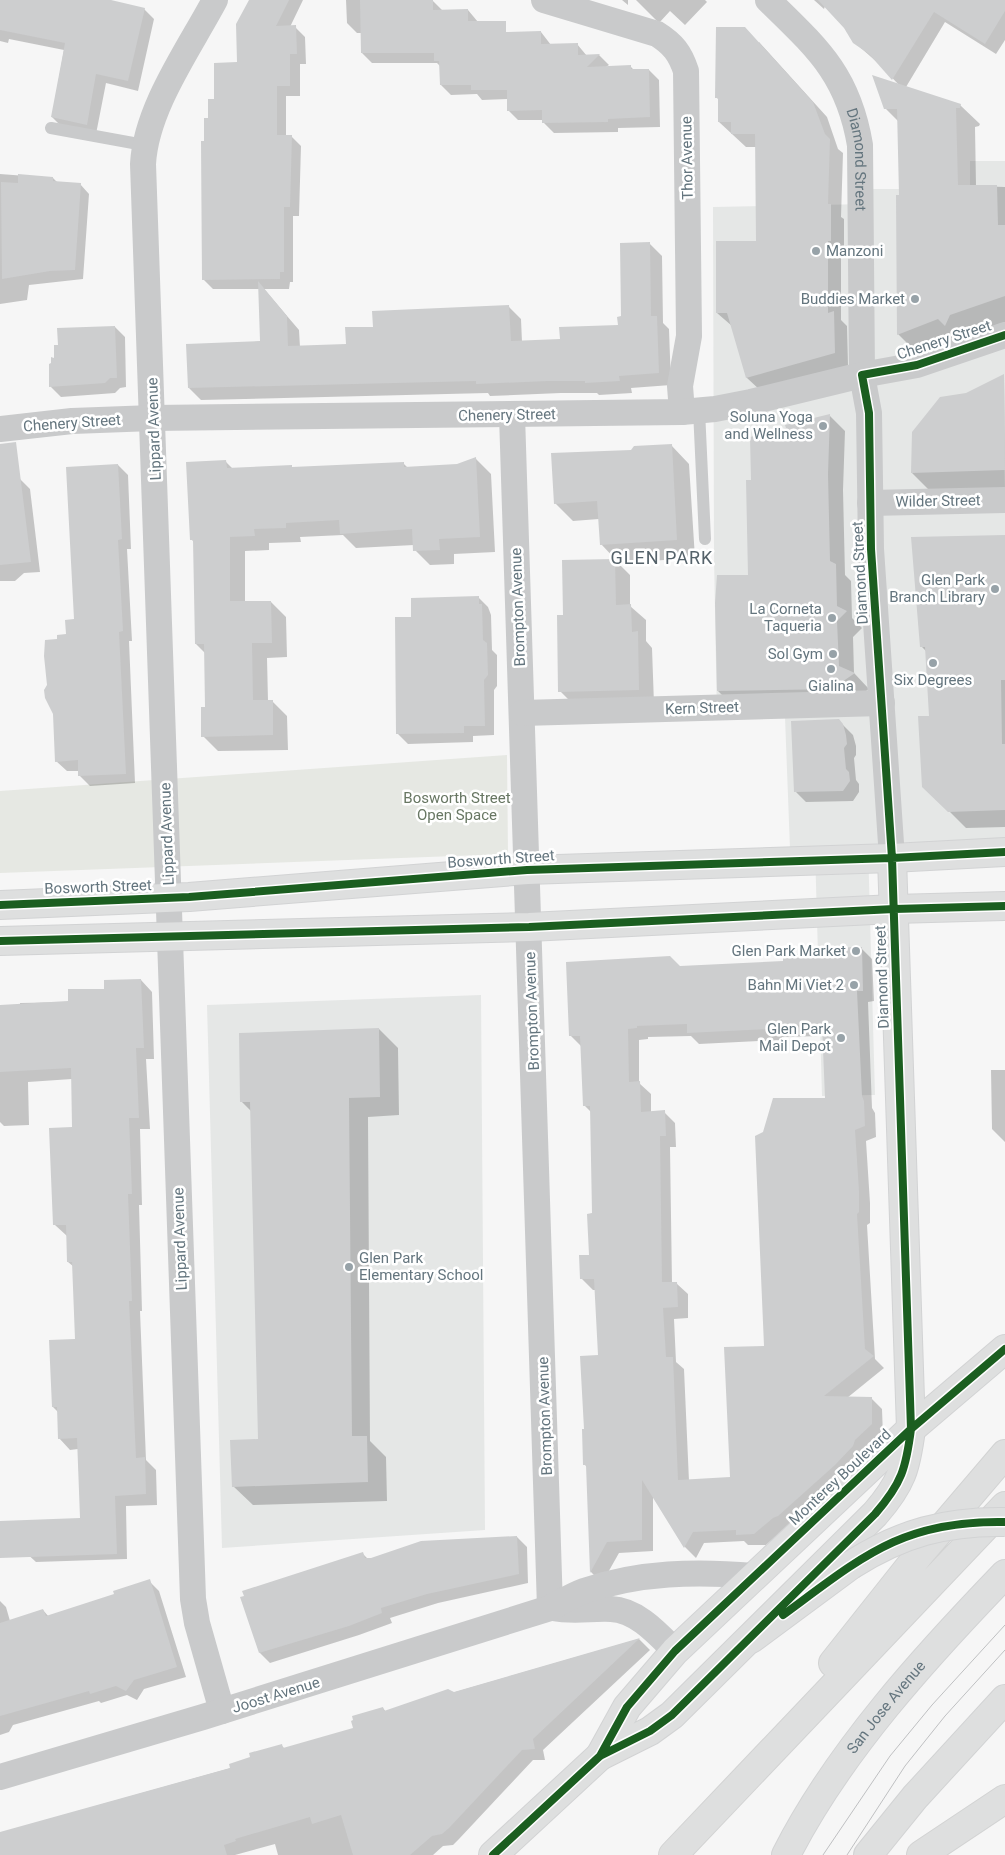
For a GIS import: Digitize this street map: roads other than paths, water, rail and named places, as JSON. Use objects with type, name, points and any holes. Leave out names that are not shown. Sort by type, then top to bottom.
[{"type":"main road","name":"Bosworth Street","points":[[0,905],[170,898],[527,870],[892,858],[1005,852]]},
{"type":"main road","name":"Diamond Street","points":[[892,858],[911,1428]]},
{"type":"main road","points":[[0,941],[529,927],[894,909],[1005,906]]},
{"type":"main road","points":[[911,1428],[1005,1348]]},
{"type":"main road","name":"Monterey Boulevard","points":[[600,1756],[627,1707],[674,1651],[911,1428]]},
{"type":"main road","name":"Monterey Boulevard","points":[[493,1855],[600,1756],[650,1730],[672,1715],[751,1639],[894,1493],[905,1468],[911,1428]]},
{"type":"main road","points":[[753,1770],[863,1624],[1005,1454]]},
{"type":"main road","points":[[673,1855],[1005,1506]]},
{"type":"main road","points":[[751,1639],[851,1565],[878,1548],[908,1535],[937,1527],[974,1522],[1005,1522]]},
{"type":"main road","name":"San Jose Avenue","points":[[786,1855],[798,1831],[862,1736],[899,1691],[1005,1574]]},
{"type":"main road","points":[[868,1855],[915,1797],[1005,1699]]},
{"type":"main road","points":[[921,1855],[1005,1799]]},
{"type":"street","name":"Lippard Avenue","points":[[215,0],[156,110],[144,145],[193,1599],[197,1623],[222,1711]]},
{"type":"street","name":"Thor Avenue","points":[[544,0],[657,34],[672,42],[680,54],[686,71],[689,336],[680,386],[691,411]]},
{"type":"street","name":"Diamond Street","points":[[768,0],[822,56],[848,96],[856,120],[860,145],[862,375],[869,413],[870,503],[892,858]]},
{"type":"street","name":"Chenery Street","points":[[0,429],[72,421],[153,418],[512,415],[691,411],[751,402],[862,375],[916,365],[1005,335]]},
{"type":"street","name":"Brompton Avenue","points":[[512,415],[550,1608]]},
{"type":"street","name":"Wilder Street","points":[[870,503],[1005,500]]},
{"type":"street","name":"Kern Street","points":[[522,713],[882,703]]},
{"type":"street","name":"Joost Avenue","points":[[0,1776],[222,1711],[550,1608],[584,1591],[641,1578],[682,1572],[754,1576]]},
{"type":"street","name":"Joost Avenue","points":[[550,1608],[567,1611],[613,1609],[625,1612],[655,1631],[674,1651]]},
{"type":"lane","points":[[51,128],[144,145]]},
{"type":"lane","points":[[691,411],[705,539]]},
{"type":"tram line","points":[[823,1855],[890,1756],[932,1705],[1005,1625]]},
{"type":"tram line","points":[[847,1855],[905,1766],[945,1716],[1005,1650]]},
{"type":"place","name":"Manzoni","points":[[816,251]]},
{"type":"place","name":"Buddies Market","points":[[915,299]]},
{"type":"place","name":"Soluna Yoga and Wellness","points":[[823,426]]},
{"type":"place","name":"Glen Park Branch Library","points":[[995,589]]},
{"type":"place","name":"La Corneta Taqueria","points":[[832,618]]},
{"type":"place","name":"Sol Gym","points":[[833,654]]},
{"type":"place","name":"Six Degrees","points":[[933,663]]},
{"type":"place","name":"Gialina","points":[[831,669]]},
{"type":"place","name":"Glen Park Market","points":[[856,951]]},
{"type":"place","name":"Bahn Mi Viet 2","points":[[854,985]]},
{"type":"place","name":"Glen Park Mail Depot","points":[[841,1038]]},
{"type":"place","name":"Glen Park Elementary School","points":[[349,1267]]},
{"type":"district","name":"GLEN PARK","points":[[662,557]]},
{"type":"park label","name":"Bosworth Street Open Space","points":[[457,806]]}]
